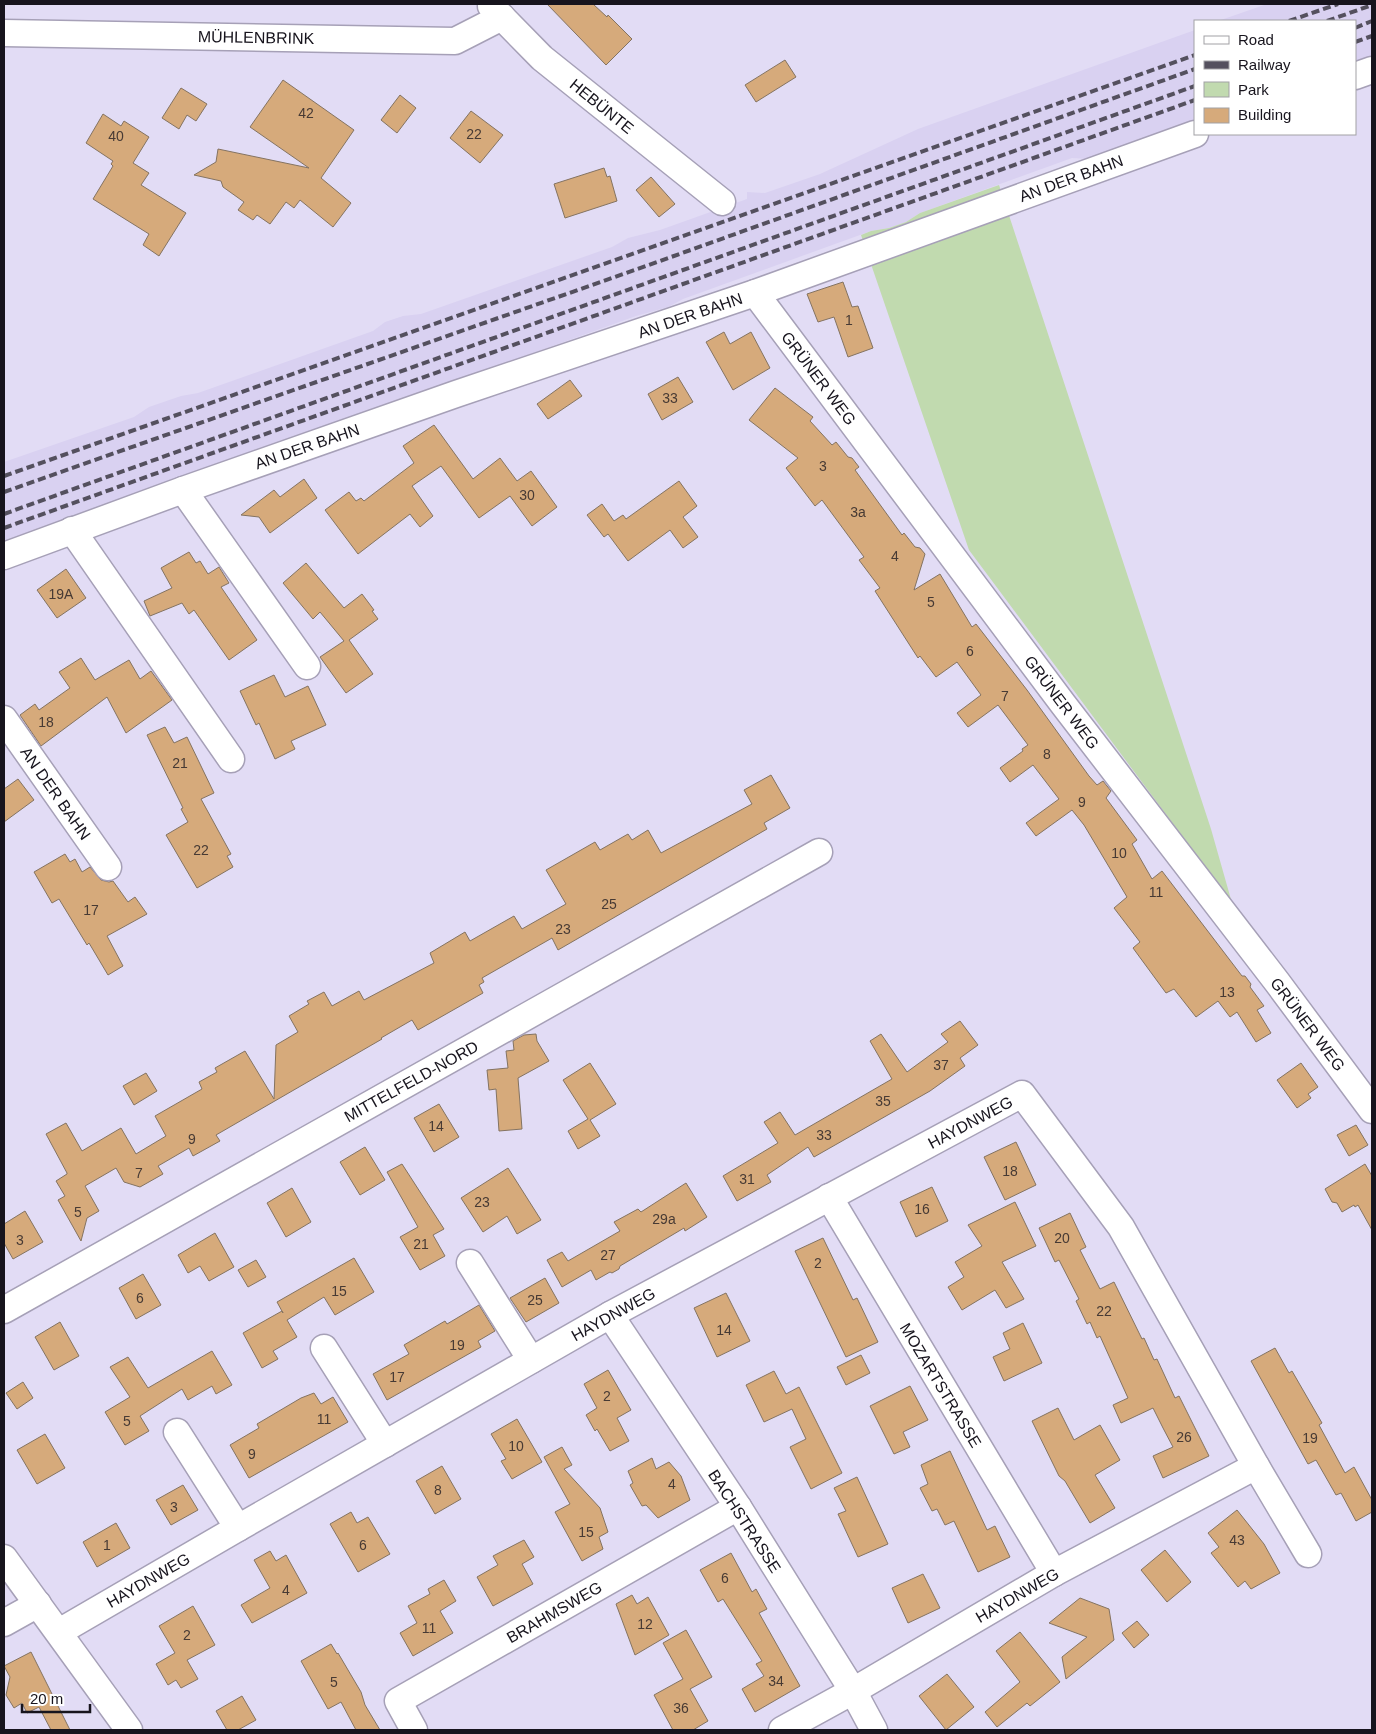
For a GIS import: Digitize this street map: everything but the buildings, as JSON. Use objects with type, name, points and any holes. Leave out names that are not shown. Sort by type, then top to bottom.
[{"type":"street","name":"MÜHLENBRINK","points":[[4,33],[455,41],[496,10]]},
{"type":"street","name":"HEBÜNTE","points":[[496,10],[542,58],[722,202]]},
{"type":"street","points":[[1356,76],[1372,70]]},
{"type":"street","name":"AN DER BAHN","points":[[4,556],[183,490],[447,397],[755,293],[1194,134]]},
{"type":"street","name":"GRÜNER WEG","points":[[755,293],[1063,704],[1271,974],[1372,1110]]},
{"type":"street","points":[[183,490],[307,666]]},
{"type":"street","points":[[72,530],[231,760]]},
{"type":"street","name":"AN DER BAHN","points":[[4,719],[108,867]]},
{"type":"street","name":"MITTELFELD-NORD","points":[[4,1310],[819,852]]},
{"type":"street","name":"HAYDNWEG","points":[[59,1632],[531,1360],[1022,1094],[1121,1227],[1308,1554]]},
{"type":"street","name":"MOZARTSTRASSE","points":[[829,1197],[1054,1573]]},
{"type":"street","points":[[470,1263],[531,1360]]},
{"type":"street","name":"BACHSTRASSE","points":[[610,1316],[738,1507],[853,1691],[874,1730]]},
{"type":"street","points":[[324,1348],[385,1444]]},
{"type":"street","points":[[177,1432],[238,1528]]},
{"type":"street","name":"HAYDNWEG","points":[[782,1730],[853,1691],[1054,1573],[1256,1466]]},
{"type":"street","name":"BRAHMSWEG","points":[[414,1730],[398,1701],[738,1507]]},
{"type":"street","points":[[4,1558],[129,1730]]},
{"type":"street","points":[[4,1622],[38,1604]]},
{"type":"shaded area","points":[[1267,4],[1372,4],[1372,61],[1356,67],[1356,20],[1221,20]]},
{"type":"shaded area","points":[[1194,30],[1194,122],[1090,159],[1072,158],[920,213],[906,222],[889,228],[871,231],[683,299],[668,307],[636,316],[4,543],[4,462],[134,417],[149,407],[181,396],[198,393],[373,331],[385,322],[403,316],[421,314],[612,247],[628,238],[660,230],[747,199],[747,192],[765,193],[820,174],[918,129]]},
{"type":"green space","points":[[999,185],[1211,829],[1232,903],[969,550],[861,235],[906,222],[920,213]]},
{"type":"railway","points":[[1292,20],[1338,4]]},
{"type":"railway","points":[[1330,20],[1372,5]]},
{"type":"railway","points":[[1356,28],[1372,21]]},
{"type":"railway","points":[[1356,42],[1372,36]]},
{"type":"railway","points":[[4,476],[1194,55]]},
{"type":"railway","points":[[4,492],[646,266],[1194,69]]},
{"type":"railway","points":[[4,514],[1194,86]]},
{"type":"railway","points":[[4,528],[1194,100]]}]
